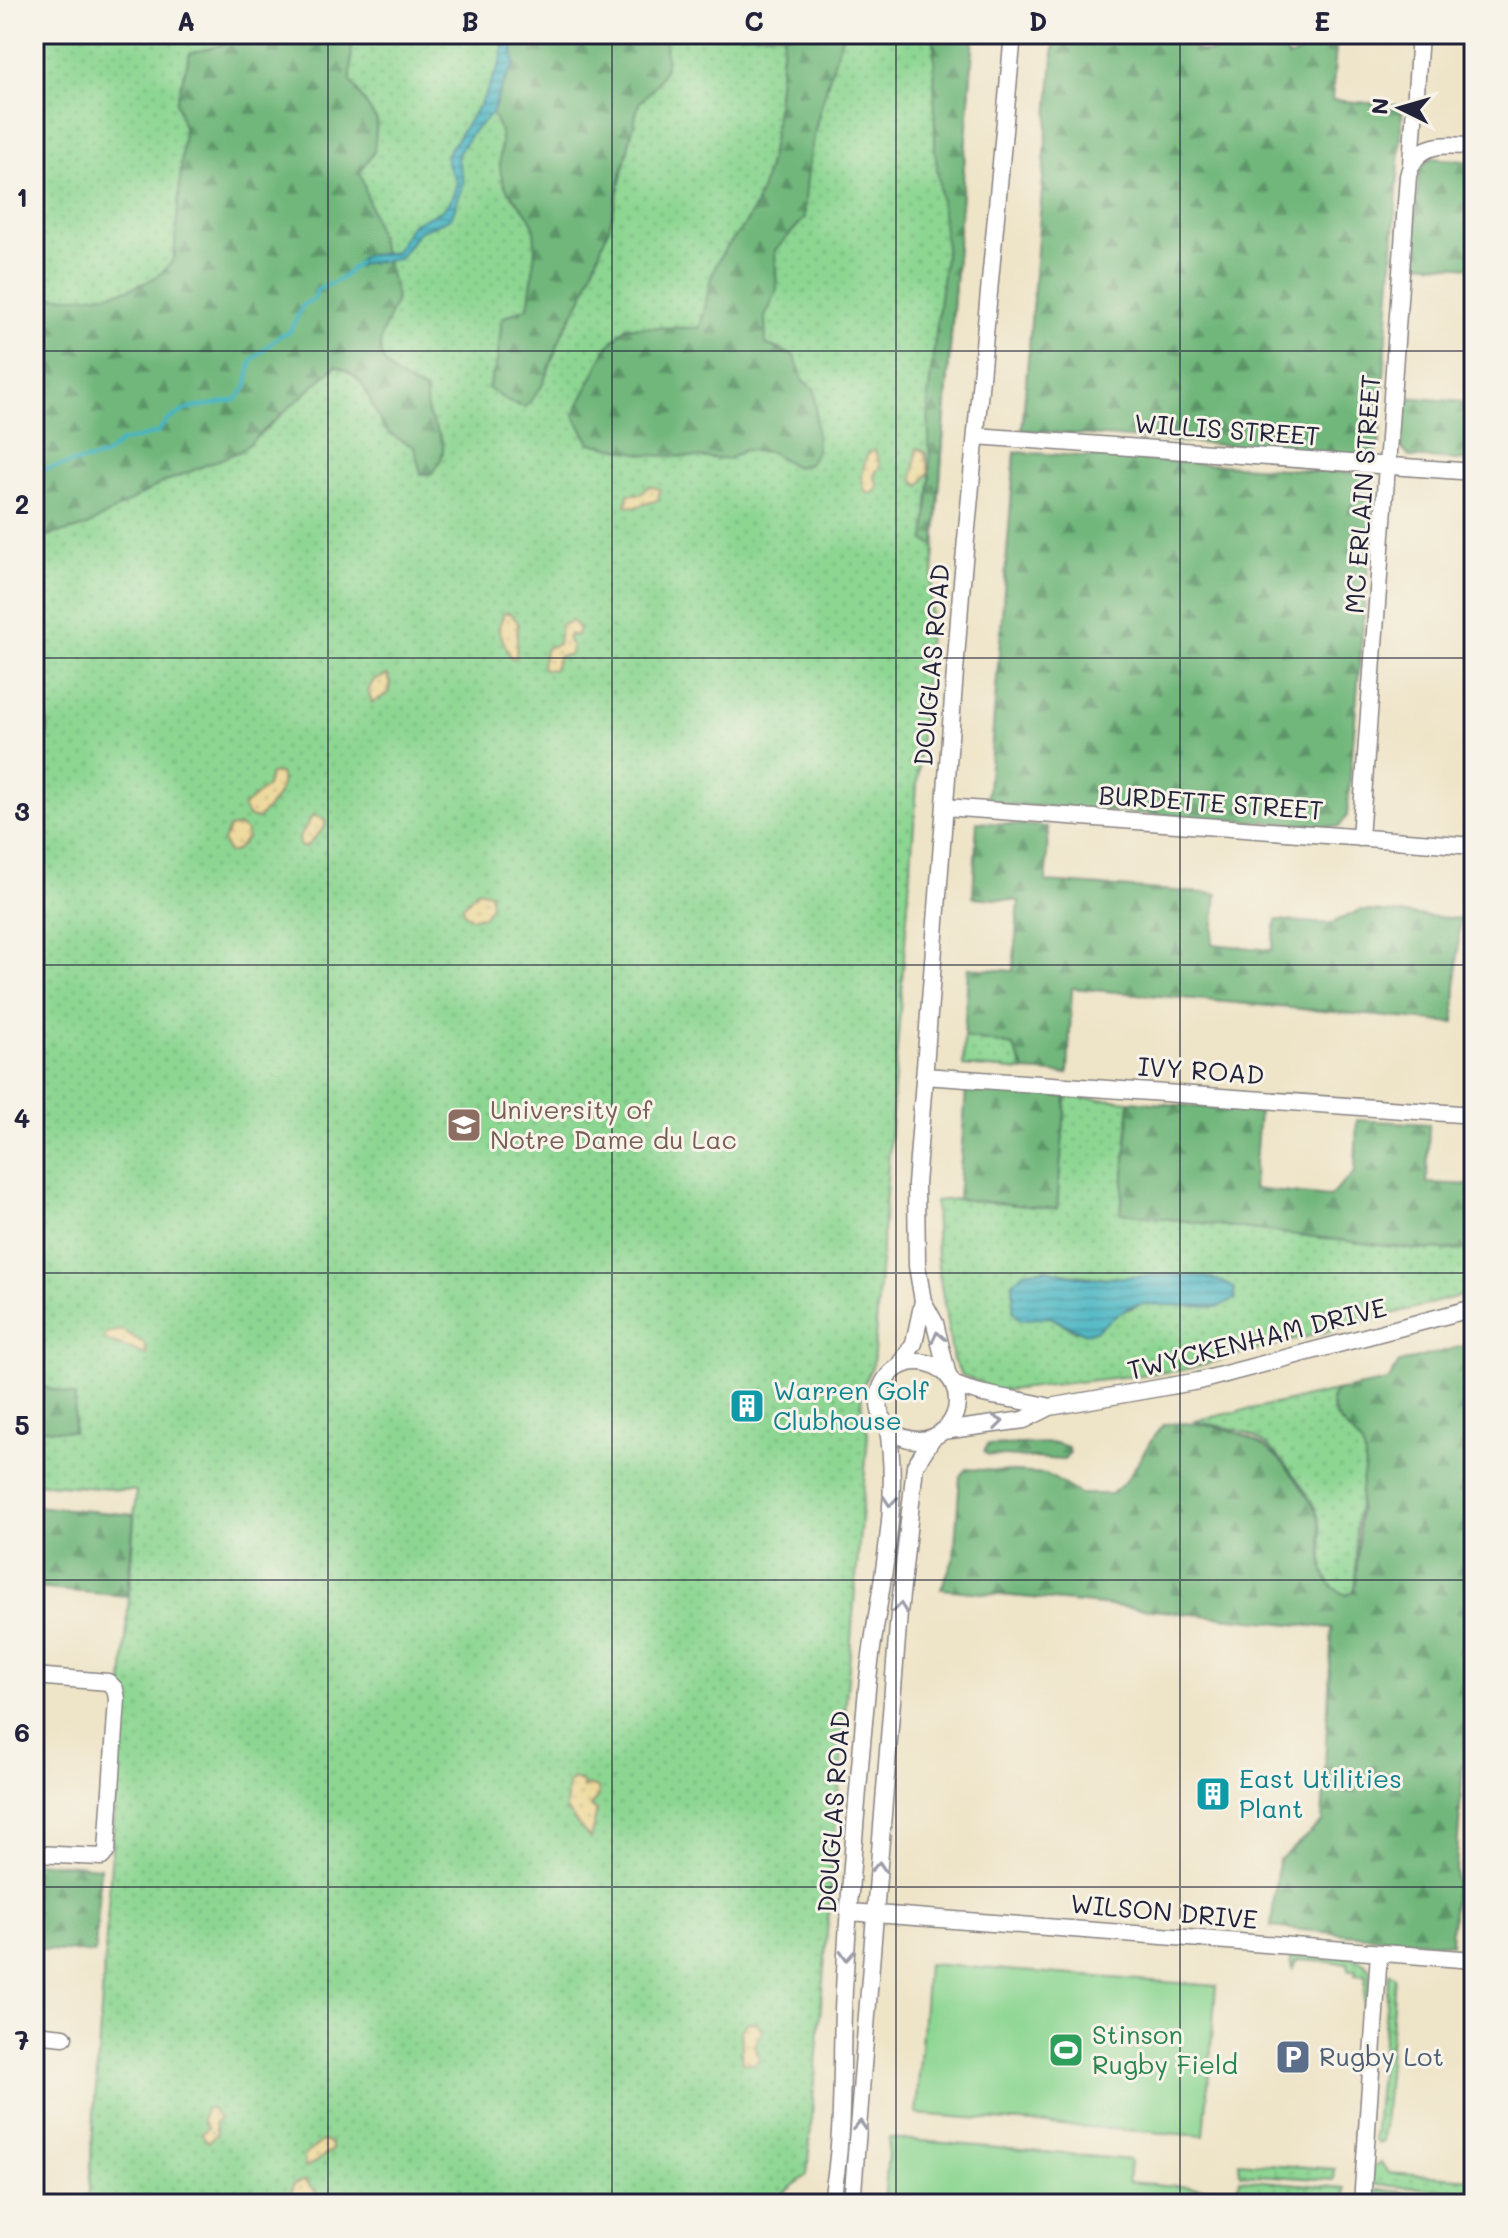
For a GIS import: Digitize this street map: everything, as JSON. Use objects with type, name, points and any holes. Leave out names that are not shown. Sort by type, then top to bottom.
[{"type":"street","name":"DOUGLAS ROAD","points":[[899,1367],[914,1343],[923,1301],[915,1227],[924,1076],[976,436],[1013,34]]},
{"type":"street","name":"MC ERLAIN STREET","points":[[1360,838],[1414,160],[1420,34]]},
{"type":"street","points":[[1414,160],[1431,147],[1474,147]]},
{"type":"street","name":"WILLIS STREET","points":[[976,436],[1474,472]]},
{"type":"street","name":"BURDETTE STREET","points":[[945,807],[1474,846]]},
{"type":"street","name":"IVY ROAD","points":[[924,1076],[1474,1115]]},
{"type":"street","name":"DOUGLAS ROAD","points":[[923,1301],[935,1323],[951,1380]]},
{"type":"street","name":"TWYCKENHAM DRIVE","points":[[938,1434],[1024,1420],[1050,1407],[1199,1381],[1474,1308]]},
{"type":"street","points":[[919,1362],[940,1368],[951,1380],[956,1409],[938,1434],[907,1438],[887,1424],[881,1412],[882,1387],[899,1367],[919,1362]]},
{"type":"street","name":"TWYCKENHAM DRIVE","points":[[951,1380],[986,1397],[1022,1399],[1050,1407]]},
{"type":"street","name":"DOUGLAS ROAD","points":[[831,2204],[840,2133],[850,1912],[867,1688],[891,1492],[891,1447],[887,1424]]},
{"type":"street","name":"DOUGLAS ROAD","points":[[852,2204],[913,1479],[919,1455],[938,1434]]},
{"type":"street","points":[[34,1676],[100,1681],[115,1689],[117,1699],[107,1851],[102,1857],[92,1859],[34,1854]]},
{"type":"street","name":"WILSON DRIVE","points":[[850,1912],[1474,1960]]},
{"type":"street","points":[[1362,2204],[1379,1953]]},
{"type":"street","points":[[34,2034],[64,2037]]},
{"type":"green space","name":"University of Notre Dame du Lac","points":[[34,34],[974,34],[873,1365],[862,1398],[868,1434],[807,2175],[769,2204],[88,2204],[136,1491],[34,1483]]},
{"type":"green space","points":[[225,34],[352,34],[351,81],[377,121],[374,152],[360,172],[396,294],[380,349],[383,359],[395,374],[426,391],[428,413],[443,444],[442,457],[432,474],[421,474],[414,447],[384,429],[361,383],[355,376],[336,366],[241,451],[162,483],[85,527],[34,539],[34,296],[90,296],[130,288],[163,271],[174,258],[184,128],[176,102],[190,53],[225,44]]},
{"type":"green space","points":[[498,34],[665,34],[666,67],[656,85],[639,103],[610,224],[583,296],[563,332],[542,386],[526,407],[510,403],[488,388],[497,362],[502,318],[528,307],[535,250],[531,220],[506,188],[501,174],[500,132],[492,114],[504,80],[506,46],[503,47]]},
{"type":"green space","points":[[784,34],[843,34],[822,102],[812,148],[805,218],[775,250],[777,290],[765,317],[766,344],[795,356],[803,380],[815,390],[817,450],[809,464],[796,467],[770,452],[744,450],[729,459],[648,455],[590,443],[574,415],[606,349],[626,327],[699,328],[716,265],[751,214],[767,171]]},
{"type":"green space","points":[[934,34],[974,34],[935,545],[925,541],[930,479],[928,398],[946,248],[935,150]]},
{"type":"green space","points":[[1055,34],[1173,34],[1195,49],[1209,52],[1235,45],[1236,34],[1281,34],[1288,58],[1318,45],[1318,34],[1337,34],[1332,100],[1403,106],[1379,448],[1370,456],[1022,430]]},
{"type":"green space","points":[[1431,158],[1474,162],[1474,267],[1413,263],[1419,170]]},
{"type":"green space","points":[[1405,397],[1474,403],[1474,461],[1410,457],[1401,448]]},
{"type":"green space","points":[[1015,452],[1365,474],[1374,489],[1347,816],[1339,827],[987,803]]},
{"type":"green space","points":[[45,705],[48,729],[40,778],[34,782],[34,707]]},
{"type":"green space","points":[[977,822],[1048,827],[1046,882],[1217,894],[1212,944],[1272,950],[1276,920],[1330,924],[1360,910],[1460,919],[1454,1023],[1072,988],[1068,1074],[1025,1071],[1013,1046],[964,1037],[968,968],[1013,971],[1019,901],[973,897]]},
{"type":"green space","points":[[964,1037],[1013,1046],[1025,1071],[963,1066]]},
{"type":"green space","points":[[966,1089],[1066,1097],[1057,1209],[958,1199]]},
{"type":"green space","points":[[1066,1097],[1130,1101],[1121,1213],[1411,1249],[1474,1250],[1474,1292],[1183,1370],[999,1391],[962,1375],[953,1360],[937,1260],[935,1201],[958,1199],[1056,1209]],"holes":[[[1047,1269],[1106,1277],[1207,1279],[1190,1304],[1142,1304],[1075,1331],[1050,1317],[1038,1317]]]},
{"type":"green space","points":[[1130,1101],[1259,1112],[1253,1189],[1329,1197],[1355,1172],[1357,1120],[1429,1124],[1427,1183],[1474,1185],[1474,1250],[1411,1249],[1121,1213]]},
{"type":"green space","points":[[1474,1343],[1474,1601],[1451,1944],[1271,1927],[1278,1861],[1322,1822],[1332,1628],[941,1589],[954,1558],[960,1476],[966,1469],[1046,1474],[1080,1494],[1111,1494],[1127,1479],[1164,1424],[1185,1423],[1224,1429],[1259,1444],[1289,1470],[1318,1516],[1322,1563],[1329,1582],[1347,1595],[1354,1592],[1356,1578],[1365,1458],[1356,1438],[1337,1417],[1331,1400],[1336,1391],[1388,1381],[1399,1363]]},
{"type":"green space","points":[[34,1384],[75,1396],[74,1432],[34,1428]]},
{"type":"green space","points":[[1336,1391],[1333,1411],[1362,1445],[1366,1461],[1357,1517],[1354,1592],[1346,1595],[1328,1582],[1322,1563],[1321,1530],[1316,1510],[1285,1465],[1252,1436],[1193,1421]]},
{"type":"green space","points":[[1056,1443],[1068,1447],[1070,1453],[1064,1460],[988,1455],[984,1452],[987,1445]]},
{"type":"green space","points":[[34,1506],[134,1515],[127,1596],[34,1588]]},
{"type":"green space","points":[[34,1862],[100,1867],[95,1953],[34,1949]]},
{"type":"green space","points":[[1294,1954],[1347,1956],[1357,1959],[1371,1970],[1358,2141],[1353,2138],[1366,1976],[1355,1975],[1356,1970],[1349,1970],[1348,1963],[1298,1960],[1293,1969],[1291,1959]]},
{"type":"green space","name":"Stinson Rugby Field","points":[[927,1964],[1216,1986],[1204,2136],[916,2114]]},
{"type":"green space","points":[[1389,1973],[1395,1977],[1383,2141],[1378,2143],[1374,2139]]},
{"type":"green space","points":[[889,2138],[1130,2160],[1128,2182],[1228,2190],[1228,2199],[1297,2204],[884,2204]]},
{"type":"green space","points":[[1239,2162],[1335,2169],[1334,2180],[1240,2174]]},
{"type":"green space","points":[[1381,2162],[1388,2173],[1474,2179],[1474,2192],[1377,2185],[1371,2182],[1372,2167]]},
{"type":"green space","points":[[1239,2179],[1345,2188],[1346,2204],[1236,2200]]},
{"type":"green space","points":[[1378,2190],[1474,2198],[1474,2203],[1370,2197],[1370,2192]]},
{"type":"sand","points":[[917,448],[925,452],[929,472],[920,486],[913,480]]},
{"type":"sand","points":[[875,450],[880,466],[874,475],[878,486],[874,493],[867,493],[862,479],[863,469],[867,455]]},
{"type":"sand","points":[[649,486],[660,489],[658,500],[635,507],[626,505],[628,494],[640,494]]},
{"type":"sand","points":[[504,613],[510,613],[518,622],[516,657],[511,658],[498,629]]},
{"type":"sand","points":[[572,621],[579,629],[576,636],[570,634],[567,638],[572,647],[569,655],[559,656],[553,670],[544,669],[542,664],[546,648],[558,644],[561,625]]},
{"type":"sand","points":[[387,675],[391,684],[387,694],[372,703],[368,691],[373,681]]},
{"type":"sand","points":[[280,773],[281,786],[272,804],[257,819],[248,816],[243,807],[267,786],[270,774]]},
{"type":"sand","points":[[313,815],[325,820],[325,827],[306,847],[300,847],[299,838]]},
{"type":"sand","points":[[239,826],[247,832],[247,838],[236,851],[228,853],[223,841],[229,828]]},
{"type":"sand","points":[[478,890],[490,893],[491,905],[484,916],[471,918],[464,913],[463,906]]},
{"type":"sand","points":[[122,1330],[145,1344],[147,1355],[104,1340],[106,1333]]},
{"type":"sand","points":[[573,1779],[583,1783],[583,1788],[587,1785],[598,1788],[599,1796],[590,1806],[597,1811],[590,1839],[566,1810],[568,1784]]},
{"type":"sand","points":[[748,2022],[757,2023],[762,2031],[755,2045],[759,2060],[754,2064],[743,2063],[741,2029]]},
{"type":"sand","points":[[210,2108],[220,2119],[215,2122],[217,2134],[208,2142],[201,2133],[208,2128],[202,2120],[205,2109]]},
{"type":"sand","points":[[322,2141],[331,2143],[333,2150],[305,2168],[304,2156]]},
{"type":"sand","points":[[304,2180],[319,2195],[317,2204],[302,2204],[291,2195],[293,2185]]},
{"type":"water","points":[[503,47],[513,47],[514,65],[500,90],[492,114],[473,131],[457,156],[464,183],[451,218],[418,232],[399,259],[355,265],[363,256],[395,252],[412,224],[441,211],[451,200],[457,181],[447,165],[446,155],[482,101],[501,62]]},
{"type":"water","points":[[1047,1269],[1091,1278],[1206,1277],[1234,1289],[1235,1299],[1218,1307],[1142,1304],[1127,1308],[1095,1331],[1084,1333],[1050,1317],[1020,1320],[1013,1311],[1013,1283],[1023,1272]]},
{"type":"waterway","points":[[508,50],[515,34]]},
{"type":"waterway","points":[[34,475],[46,469],[104,456],[121,442],[157,433],[168,420],[187,409],[236,400],[246,388],[252,360],[282,334],[289,333],[303,305],[314,299],[317,290],[339,280],[358,263]]},
{"type":"place","name":"University of Notre Dame du Lac","points":[[464,1125]]},
{"type":"place","name":"Warren Golf Clubhouse","points":[[747,1406]]},
{"type":"place","name":"East Utilities Plant","points":[[1213,1794]]},
{"type":"place","name":"Stinson Rugby Field","points":[[1066,2050]]},
{"type":"place","name":"Rugby Lot","points":[[1293,2057]]}]
